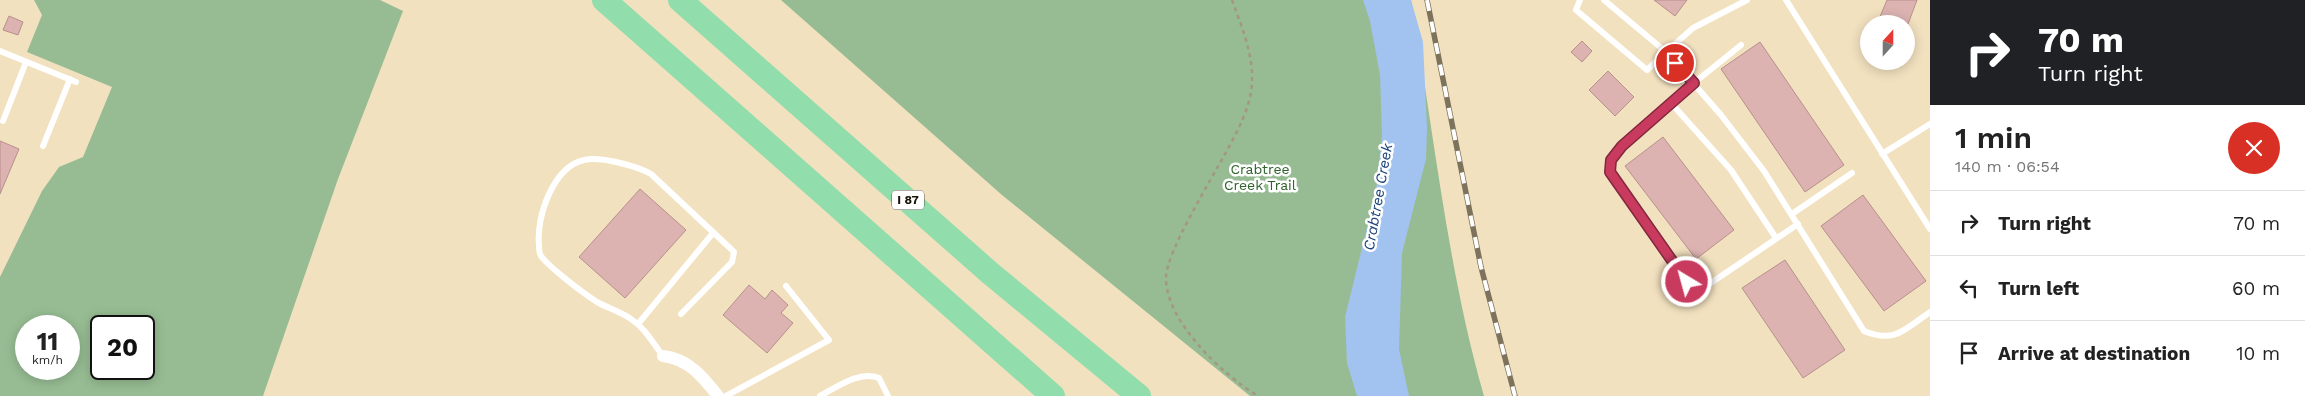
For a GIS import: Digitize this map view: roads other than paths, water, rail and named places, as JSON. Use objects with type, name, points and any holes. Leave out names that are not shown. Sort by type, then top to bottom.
[{"type":"highway","points":[[604,0],[1053,396]]},
{"type":"highway","name":"I 87","points":[[680,0],[990,273],[1139,396]]},
{"type":"street","points":[[663,356],[677,358],[695,369],[718,396]]},
{"type":"lane","points":[[1580,0],[1576,10],[1647,70],[1694,28],[1747,0]]},
{"type":"lane","points":[[1604,0],[1666,52],[1721,115],[1758,164],[1792,214],[1864,331],[1878,336],[1895,336],[1930,312]]},
{"type":"lane","points":[[1786,0],[1930,229]]},
{"type":"lane","points":[[1741,45],[1622,146],[1611,160],[1610,172],[1681,274],[1694,289],[1702,289],[1798,224]]},
{"type":"lane","points":[[0,51],[73,81],[43,146]]},
{"type":"lane","points":[[3,121],[26,62]]},
{"type":"lane","points":[[1671,103],[1731,170],[1776,238]]},
{"type":"lane","points":[[1882,154],[1930,124]]},
{"type":"lane","points":[[663,356],[644,329],[631,318],[597,301],[540,254],[538,234],[542,213],[551,190],[563,173],[584,160],[599,160],[640,168],[651,174],[734,252],[732,262],[681,314]]},
{"type":"lane","points":[[1792,214],[1852,173]]},
{"type":"lane","points":[[638,324],[713,233]]},
{"type":"lane","points":[[726,396],[829,340],[786,286]]},
{"type":"lane","points":[[820,396],[842,384],[867,375],[880,378],[888,396]]},
{"type":"water","name":"Crabtree Creek","points":[[1363,0],[1411,0],[1423,42],[1427,128],[1426,159],[1402,253],[1399,349],[1409,396],[1357,396],[1347,363],[1345,317],[1376,191],[1382,135],[1380,75],[1370,21]]},
{"type":"railway","points":[[1427,0],[1481,267],[1515,396]]},
{"type":"park label","name":"Crabtree Creek Trail","points":[[1260,177]]}]
